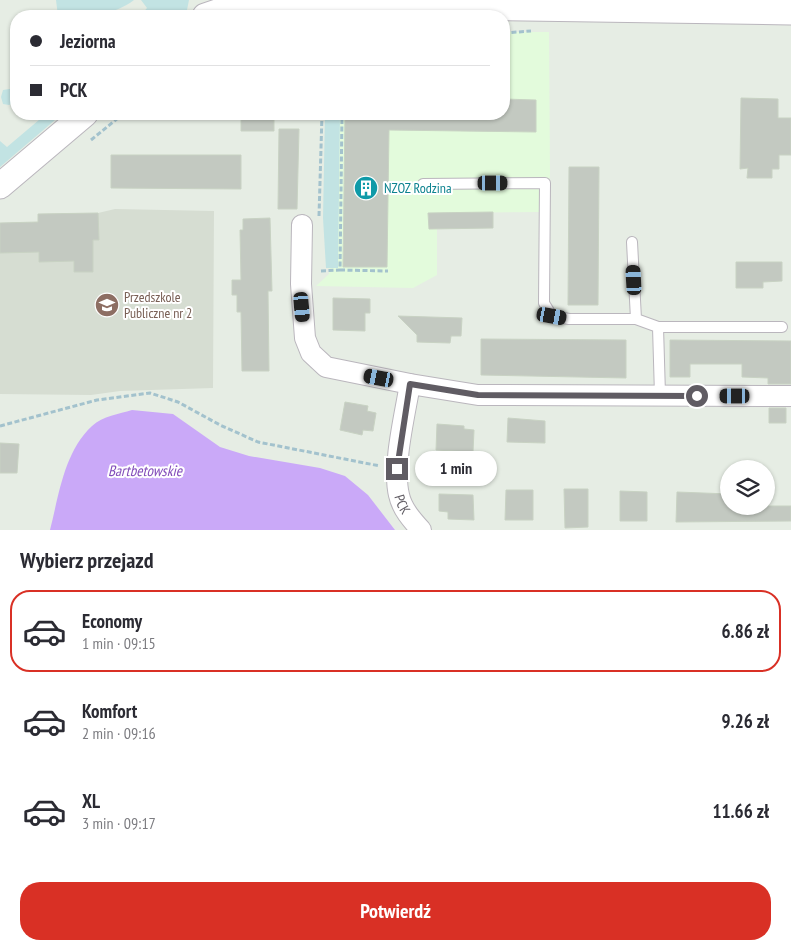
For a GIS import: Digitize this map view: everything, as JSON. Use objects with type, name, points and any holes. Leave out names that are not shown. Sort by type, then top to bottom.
[{"type":"street","points":[[223,10],[252,5],[376,3],[791,12]]},
{"type":"street","points":[[0,186],[78,120]]},
{"type":"street","points":[[302,225],[303,271],[301,284],[305,338],[311,353],[326,367],[410,384],[478,395],[791,396]]},
{"type":"street","name":"PCK","points":[[410,384],[397,469],[399,495],[408,516],[422,530]]},
{"type":"lane","points":[[424,184],[544,183],[544,303],[552,316],[569,319],[636,319],[658,327],[782,327]]},
{"type":"lane","points":[[632,242],[636,319]]},
{"type":"lane","points":[[658,327],[660,395]]},
{"type":"path","points":[[302,225],[319,219],[322,120]]},
{"type":"path","points":[[340,270],[342,120]]},
{"type":"path","points":[[303,271],[388,271]]},
{"type":"path","points":[[0,426],[97,400],[150,393],[178,402],[220,425],[258,442],[397,469]]},
{"type":"shaded area","points":[[56,0],[134,0],[116,10],[57,10]]},
{"type":"shaded area","points":[[141,0],[189,0],[187,10],[145,10],[147,8]]},
{"type":"shaded area","points":[[510,32],[549,32],[550,176],[540,212],[429,213],[429,229],[437,229],[437,275],[413,288],[316,286],[329,274],[329,120],[510,120]]},
{"type":"shaded area","points":[[10,89],[10,105],[3,104],[1,97],[3,90]]},
{"type":"shaded area","points":[[39,120],[55,120],[0,167],[0,141],[7,147]]},
{"type":"shaded area","points":[[325,120],[340,120],[338,268],[326,268],[323,218]]},
{"type":"shaded area","name":"Przedszkole Publiczne nr 2","points":[[115,209],[214,211],[213,388],[120,391],[91,395],[0,394],[0,223],[38,222],[38,214],[98,213]]},
{"type":"water","name":"Bartbetowskie","points":[[132,410],[173,414],[220,447],[249,456],[320,468],[345,476],[368,495],[395,530],[50,530],[64,475],[75,448],[83,436],[101,420]]},
{"type":"building","points":[[741,98],[778,99],[778,118],[791,118],[791,155],[779,155],[779,169],[772,169],[772,178],[747,178],[748,168],[740,169]]},
{"type":"building","name":"NZOZ Rodzina","points":[[510,99],[536,100],[536,132],[389,130],[387,267],[343,267],[345,120],[510,120]]},
{"type":"building","points":[[241,120],[274,120],[274,131],[241,131]]},
{"type":"building","points":[[279,129],[299,129],[297,209],[278,209]]},
{"type":"building","points":[[111,155],[241,155],[241,189],[111,188]]},
{"type":"building","points":[[569,167],[599,167],[598,305],[568,305]]},
{"type":"building","points":[[493,212],[493,228],[429,229],[428,213]]},
{"type":"building","points":[[98,213],[99,240],[93,240],[93,272],[74,272],[74,261],[39,262],[39,252],[0,253],[0,223],[38,222],[38,214]]},
{"type":"building","points":[[270,218],[272,291],[268,291],[269,371],[242,371],[241,312],[237,312],[237,295],[232,295],[232,280],[241,280],[240,230],[243,230],[243,219]]},
{"type":"building","points":[[736,262],[782,262],[782,281],[763,282],[763,288],[736,288]]},
{"type":"building","points":[[333,298],[370,299],[370,313],[365,313],[365,331],[333,330]]},
{"type":"building","points":[[398,316],[462,318],[461,336],[451,336],[450,343],[417,342],[417,335]]},
{"type":"building","points":[[481,339],[626,340],[626,378],[481,375]]},
{"type":"building","points":[[670,340],[791,341],[791,384],[768,384],[768,378],[742,377],[742,364],[690,364],[690,377],[670,377]]},
{"type":"building","points":[[345,402],[368,406],[367,411],[376,413],[373,431],[363,430],[362,435],[340,430]]},
{"type":"building","points":[[769,408],[786,408],[786,423],[769,423]]},
{"type":"building","points":[[508,418],[545,421],[545,443],[507,442]]},
{"type":"building","points":[[437,424],[464,426],[464,429],[474,430],[473,452],[436,450]]},
{"type":"building","points":[[0,443],[19,444],[17,473],[0,473]]},
{"type":"building","points":[[564,489],[588,489],[588,527],[565,528]]},
{"type":"building","points":[[506,490],[533,490],[533,520],[505,520]]},
{"type":"building","points":[[620,491],[647,492],[647,521],[620,521]]},
{"type":"building","points":[[677,492],[720,494],[720,515],[775,515],[775,506],[791,506],[791,521],[676,522]]},
{"type":"building","points":[[439,494],[473,495],[474,520],[448,519],[448,512],[439,511]]},
{"type":"place","name":"NZOZ Rodzina","points":[[366,188]]},
{"type":"place","name":"Przedszkole Publiczne nr 2","points":[[107,305]]},
{"type":"route","points":[[397,469],[410,384],[478,395],[697,396]]}]
